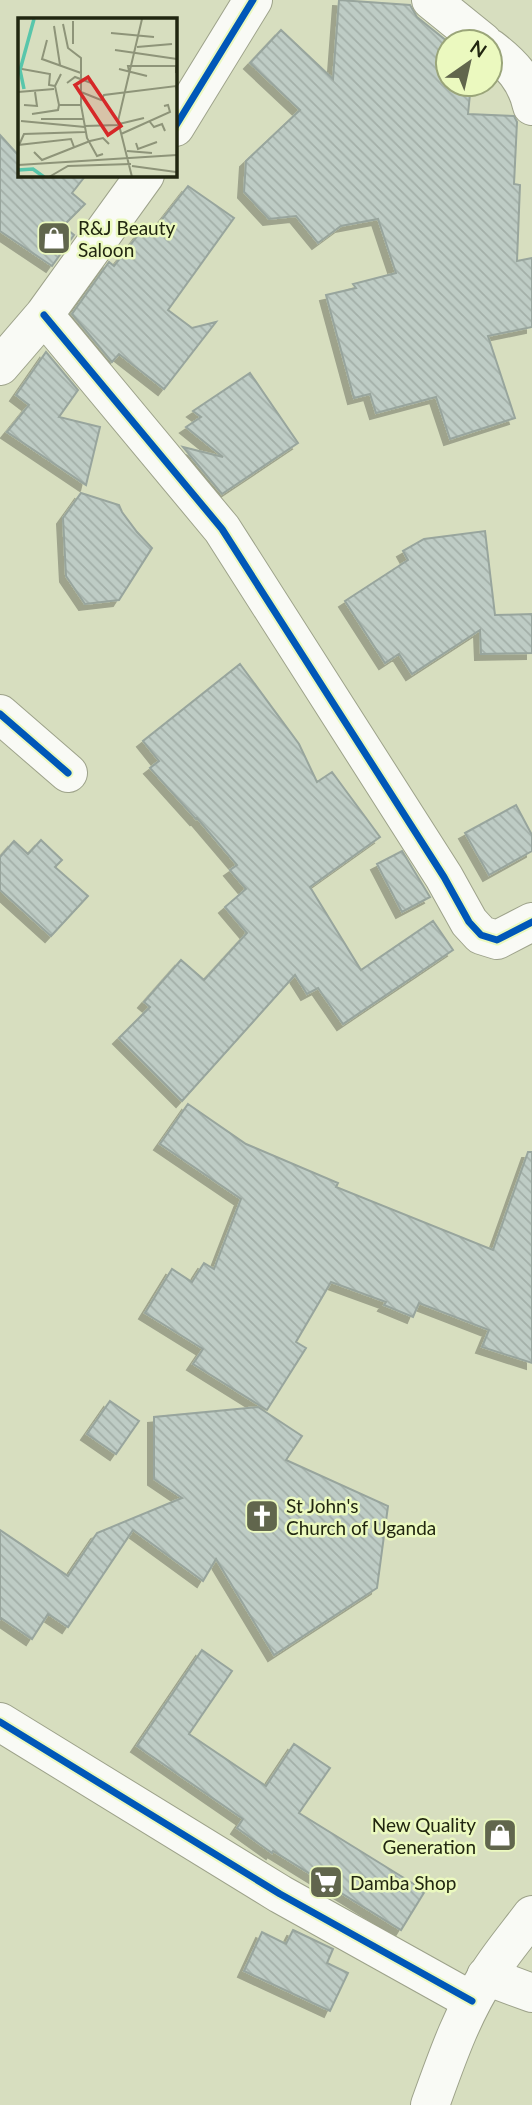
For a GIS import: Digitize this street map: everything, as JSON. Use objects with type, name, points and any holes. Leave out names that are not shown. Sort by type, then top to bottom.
[{"type":"street","points":[[177,124],[253,0]]},
{"type":"street","points":[[431,0],[466,28]]},
{"type":"street","points":[[504,59],[514,67],[529,92],[532,106]]},
{"type":"street","points":[[0,366],[44,315],[144,177]]},
{"type":"street","points":[[44,315],[222,529],[444,877],[469,922],[481,935],[497,940],[532,922]]},
{"type":"street","points":[[0,714],[68,773]]},
{"type":"street","points":[[0,1722],[280,1894],[479,1989],[532,1993]]},
{"type":"street","points":[[430,2105],[455,2035],[479,1989],[532,1915]]},
{"type":"building","points":[[339,0],[410,5],[417,17],[434,31],[434,98],[470,98],[468,114],[514,116],[517,122],[514,184],[520,185],[517,261],[532,258],[532,327],[488,336],[515,418],[450,439],[436,397],[376,413],[370,394],[354,398],[326,295],[356,288],[353,284],[396,273],[378,219],[341,226],[318,243],[296,216],[269,219],[244,192],[246,161],[300,110],[250,63],[281,30],[333,79]]},
{"type":"building","points":[[0,135],[18,155],[18,177],[84,177],[72,193],[85,204],[63,226],[74,235],[52,266],[0,231]]},
{"type":"building","points":[[188,186],[234,218],[168,310],[192,328],[216,322],[164,389],[119,354],[112,362],[72,314],[109,262],[114,266],[142,230],[149,236]]},
{"type":"building","points":[[46,352],[78,390],[59,417],[100,427],[86,485],[7,432],[29,405],[16,395]]},
{"type":"building","points":[[250,373],[298,443],[222,494],[183,447],[223,457],[186,427],[201,417],[193,411]]},
{"type":"building","points":[[81,493],[119,505],[137,532],[152,548],[119,600],[85,604],[66,576],[63,518]]},
{"type":"building","points":[[485,531],[495,615],[532,614],[532,653],[481,654],[480,630],[412,674],[399,654],[385,663],[345,601],[408,560],[403,551],[424,539]]},
{"type":"building","points":[[240,664],[299,744],[317,782],[332,772],[380,837],[310,887],[361,970],[433,921],[453,950],[343,1024],[318,988],[307,994],[295,975],[182,1101],[119,1038],[150,1007],[144,1002],[181,960],[204,980],[247,933],[225,907],[246,889],[230,870],[237,865],[150,768],[159,761],[143,741]]},
{"type":"building","points":[[516,805],[532,835],[532,851],[489,875],[465,833]]},
{"type":"building","points":[[41,840],[62,860],[55,867],[88,896],[51,936],[0,890],[0,857],[14,841],[28,854]]},
{"type":"building","points":[[402,851],[430,897],[402,912],[377,864]]},
{"type":"building","points":[[188,1104],[246,1144],[338,1183],[336,1187],[493,1250],[528,1152],[532,1152],[532,1363],[482,1347],[489,1330],[419,1303],[413,1317],[384,1305],[386,1302],[331,1282],[296,1342],[306,1348],[267,1410],[193,1364],[203,1349],[145,1313],[172,1269],[192,1282],[204,1263],[214,1269],[241,1199],[160,1144]]},
{"type":"building","points":[[110,1401],[139,1421],[116,1454],[87,1434]]},
{"type":"building","name":"St John's Church of Uganda","points":[[258,1407],[302,1436],[286,1460],[388,1506],[377,1588],[274,1655],[216,1559],[203,1581],[133,1530],[68,1627],[48,1614],[32,1639],[1,1618],[0,1620],[0,1530],[68,1576],[97,1533],[182,1498],[154,1479],[154,1417]]},
{"type":"building","points":[[202,1650],[232,1671],[189,1734],[266,1786],[294,1744],[330,1768],[299,1813],[425,1891],[401,1930],[273,1851],[272,1853],[237,1828],[243,1819],[137,1746]]},
{"type":"building","points":[[293,1930],[333,1949],[327,1963],[348,1973],[330,2011],[244,1971],[262,1932],[286,1944]]},
{"type":"cycle path","points":[[177,124],[253,0]]},
{"type":"cycle path","points":[[44,315],[222,529],[444,877],[469,922],[481,935],[497,940],[532,922]]},
{"type":"cycle path","points":[[0,714],[68,773]]},
{"type":"cycle path","points":[[0,1722],[280,1894],[472,2001]]},
{"type":"place","name":"R&J Beauty Saloon","points":[[54,238]]},
{"type":"place","name":"St John's Church of Uganda","points":[[262,1516]]},
{"type":"place","name":"New Quality Generation","points":[[500,1835]]},
{"type":"place","name":"Damba Shop","points":[[326,1882]]}]
